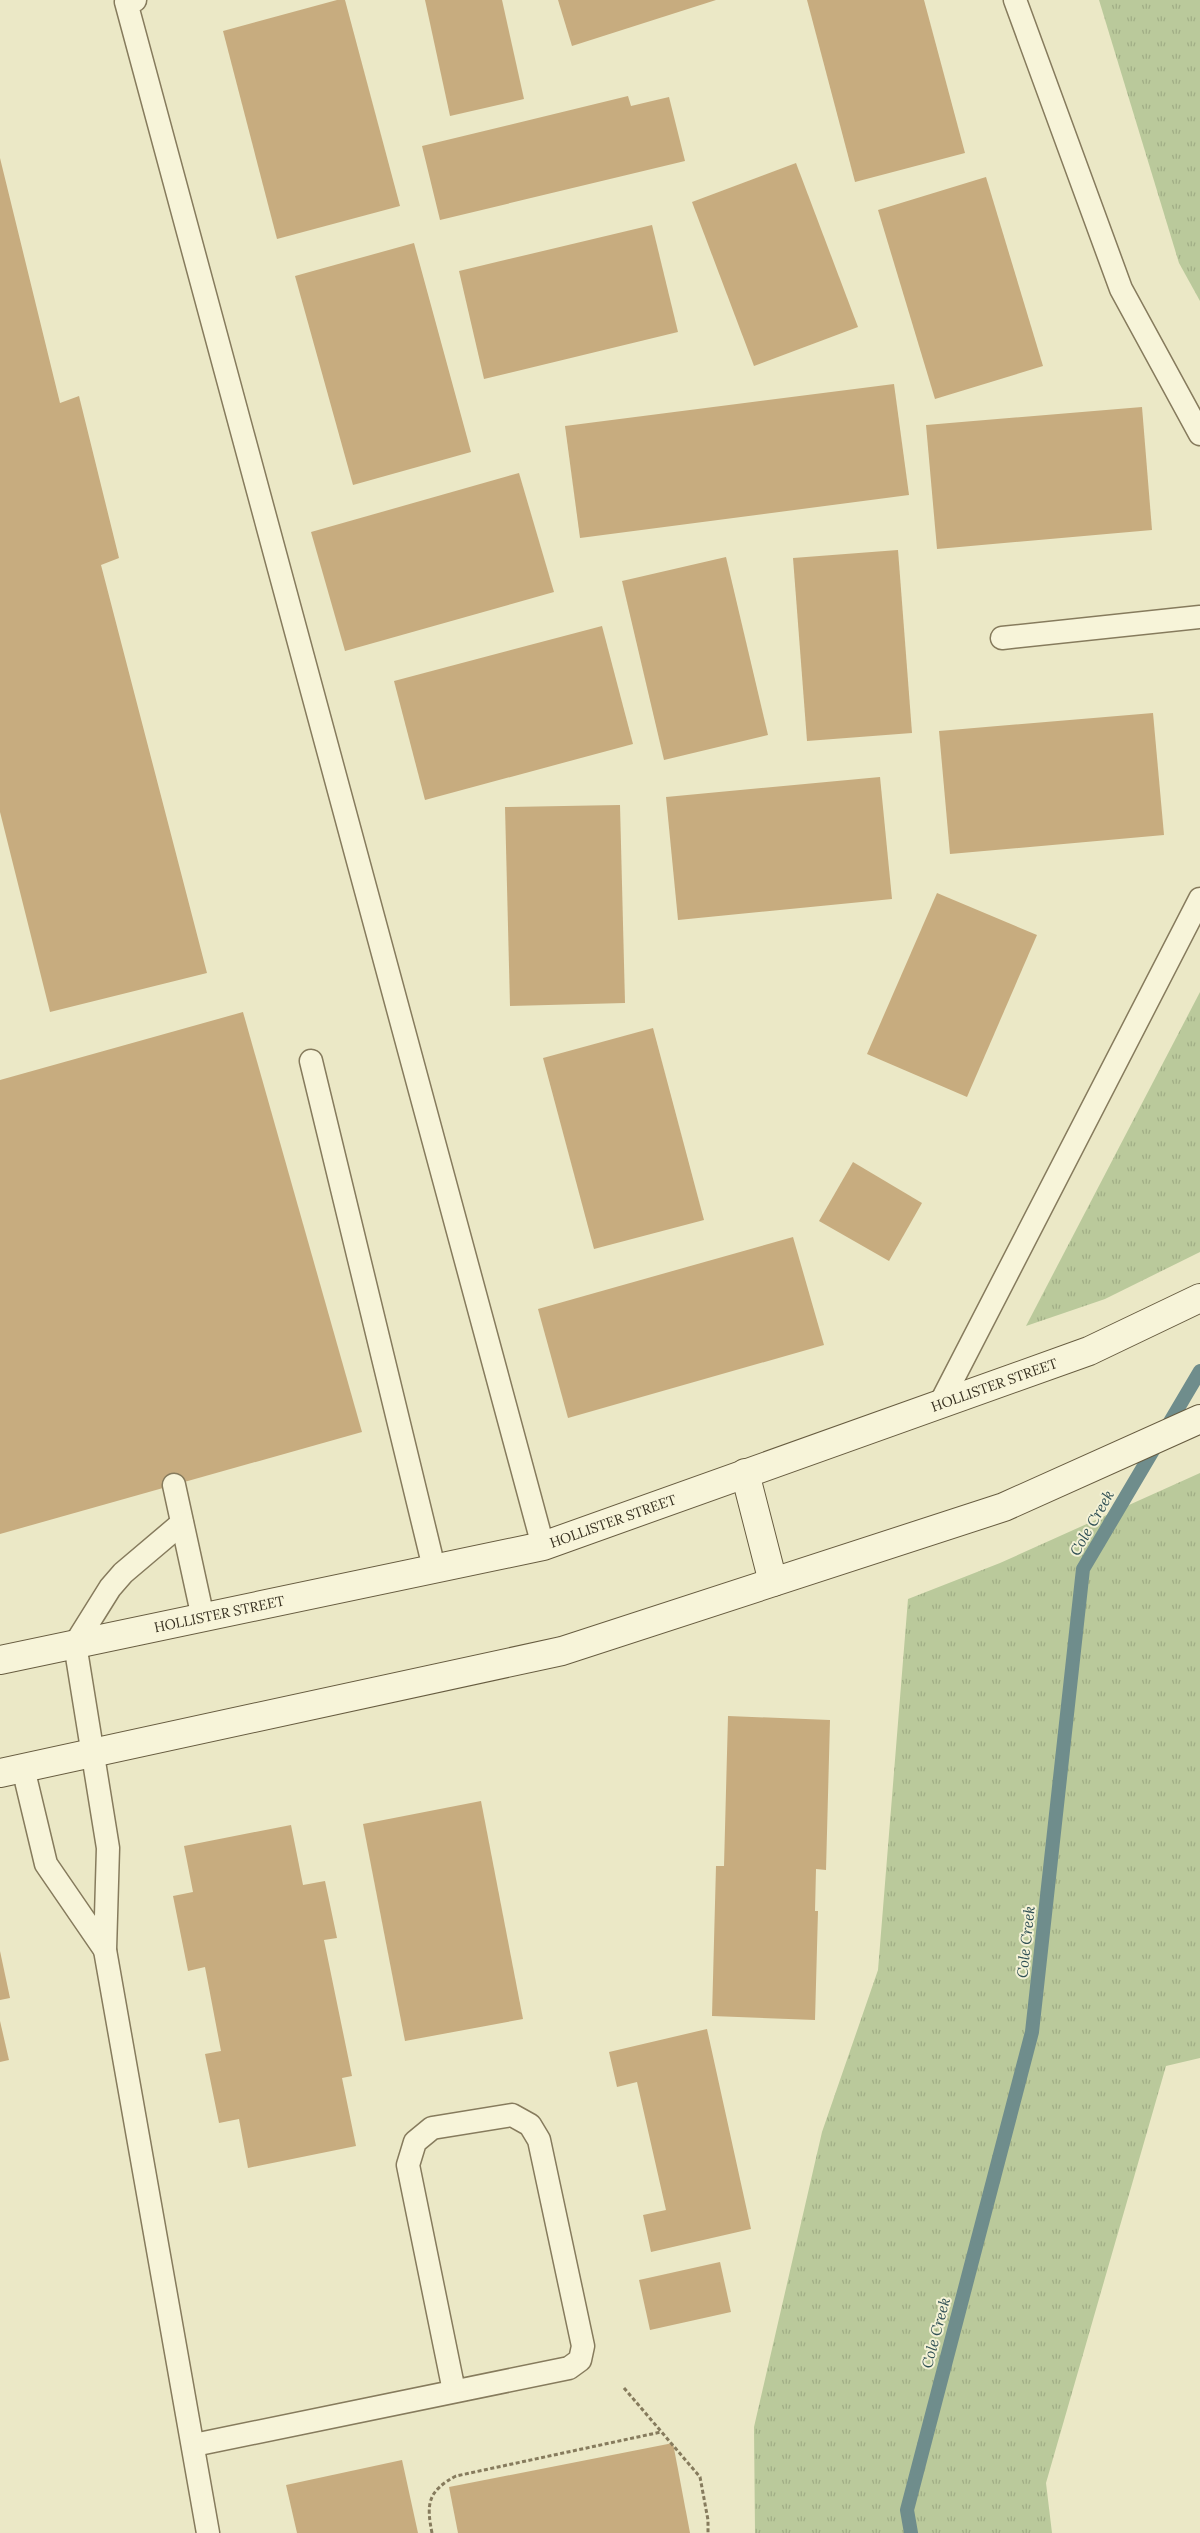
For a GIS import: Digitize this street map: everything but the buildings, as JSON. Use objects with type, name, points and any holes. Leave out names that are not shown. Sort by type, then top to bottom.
[{"type":"main road","name":"HOLLISTER STREET","points":[[0,1660],[543,1546],[941,1402],[1089,1351],[1200,1298]]},
{"type":"main road","points":[[12,1771],[92,1752],[562,1651],[1004,1507],[1200,1418]]},
{"type":"main road","points":[[745,1473],[773,1582]]},
{"type":"lane","points":[[135,0],[126,2],[543,1546]]},
{"type":"lane","points":[[1015,0],[1121,289],[1200,434]]},
{"type":"lane","points":[[1002,638],[1200,617]]},
{"type":"lane","points":[[941,1402],[1200,899]]},
{"type":"lane","points":[[311,1061],[434,1568]]},
{"type":"lane","points":[[174,1485],[203,1618]]},
{"type":"lane","points":[[182,1523],[123,1573],[110,1588],[75,1644],[108,1848],[105,1950],[194,2444],[208,2533]]},
{"type":"lane","points":[[12,1771],[46,1864],[105,1950]]},
{"type":"lane","points":[[194,2444],[569,2368],[580,2360],[584,2346],[539,2140],[530,2125],[512,2115],[432,2128],[415,2142],[408,2165],[454,2391]]},
{"type":"path","points":[[624,2388],[700,2478],[708,2520],[708,2533]]},
{"type":"path","points":[[432,2533],[428,2510],[433,2492],[442,2483],[456,2476],[662,2432]]},
{"type":"green space","points":[[1099,0],[1200,0],[1200,301],[1179,263]]},
{"type":"green space","points":[[1200,992],[1200,1252],[1105,1299],[1026,1326]]},
{"type":"green space","points":[[1200,1473],[1200,2058],[1166,2066],[1046,2483],[1052,2533],[755,2533],[754,2427],[822,2132],[878,1970],[908,1599],[1000,1563]]},
{"type":"waterway","name":"Cole Creek","points":[[911,2533],[907,2510],[1032,2032],[1083,1569],[1200,1371]]}]
